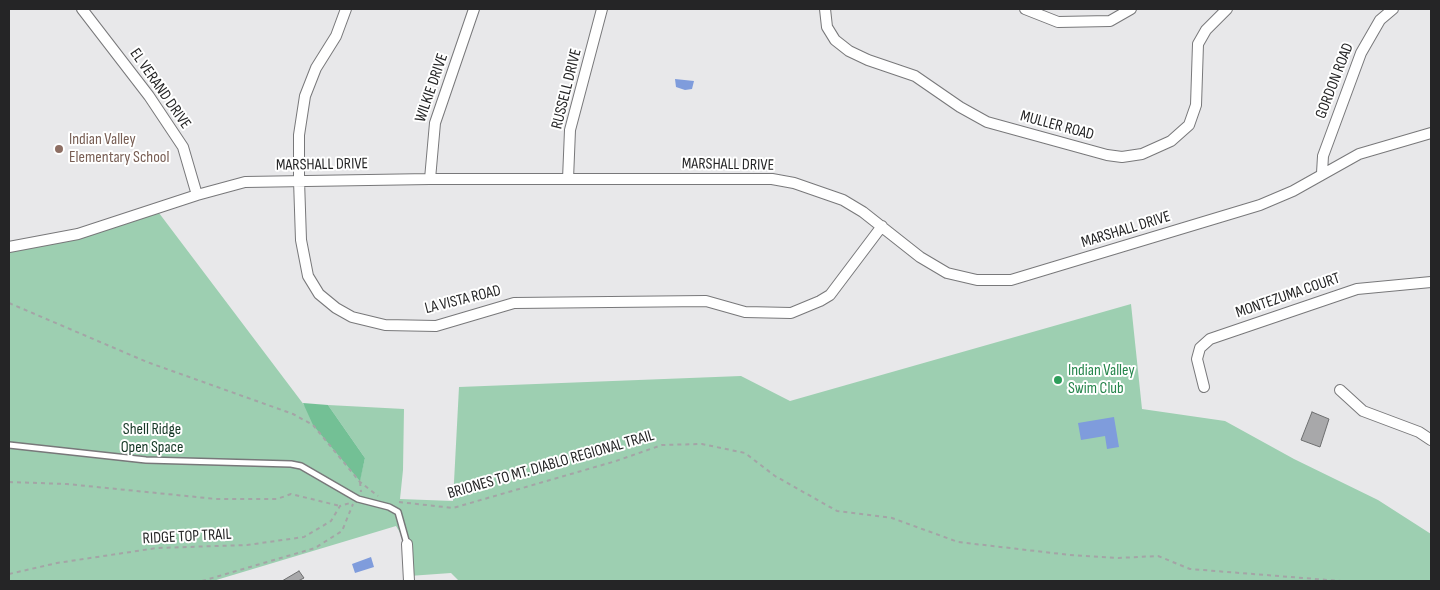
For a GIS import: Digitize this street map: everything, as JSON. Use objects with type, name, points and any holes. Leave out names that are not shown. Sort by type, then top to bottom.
[{"type":"street","name":"EL VERAND DRIVE","points":[[82,9],[149,96],[182,147],[197,195]]},
{"type":"street","name":"LA VISTA ROAD","points":[[346,9],[336,36],[316,68],[305,96],[299,135],[299,180],[304,263],[308,276],[319,294],[336,308],[352,317],[385,325],[405,327],[436,326],[514,303],[706,301],[744,312],[791,314],[820,302],[830,295],[882,226]]},
{"type":"street","name":"WILKIE DRIVE","points":[[430,179],[435,123],[474,9]]},
{"type":"street","name":"RUSSELL DRIVE","points":[[568,179],[570,130],[602,9]]},
{"type":"street","name":"MULLER ROAD","points":[[825,9],[827,27],[836,40],[849,51],[868,60],[915,76],[960,107],[987,122],[1107,155],[1122,157],[1142,154],[1171,141],[1189,125],[1196,105],[1198,44],[1206,30],[1227,9]]},
{"type":"street","points":[[1026,9],[1058,22],[1110,21],[1131,9]]},
{"type":"street","name":"GORDON ROAD","points":[[1322,173],[1323,156],[1361,53],[1380,20],[1392,9]]},
{"type":"street","name":"MARSHALL DRIVE","points":[[9,247],[78,234],[197,195],[245,182],[430,179],[772,179],[843,200],[882,226],[920,258],[947,273],[977,280],[1011,280],[1260,205],[1277,199],[1359,154],[1431,133]]},
{"type":"street","name":"MONTEZUMA COURT","points":[[1204,387],[1197,360],[1200,348],[1210,339],[1357,289],[1431,282]]},
{"type":"street","points":[[1340,390],[1363,411],[1419,432],[1431,440]]},
{"type":"street","points":[[407,544],[409,581]]},
{"type":"lane","points":[[9,445],[146,460],[291,464],[301,466],[356,501],[389,507],[398,512],[407,544]]},
{"type":"path","points":[[9,303],[147,362],[293,414],[314,425],[360,482],[379,497]]},
{"type":"path","name":"BRIONES TO MT. DIABLO REGIONAL TRAIL","points":[[394,501],[453,508],[616,461],[662,445],[702,444],[745,453],[774,476],[837,512],[892,518],[924,532],[958,542],[1070,555],[1118,558],[1158,556],[1190,569],[1341,581]]},
{"type":"path","points":[[9,482],[66,484],[216,499],[277,499],[291,494],[340,506],[356,501]]},
{"type":"path","points":[[202,581],[315,548],[342,531],[361,492],[360,482]]},
{"type":"path","name":"RIDGE TOP TRAIL","points":[[9,574],[57,563],[157,548],[247,545],[304,537],[331,521],[340,506]]},
{"type":"green space","name":"Shell Ridge Open Space","points":[[159,213],[360,479],[365,458],[328,405],[404,409],[403,470],[400,499],[453,501],[459,387],[741,376],[790,401],[1131,304],[1142,409],[1225,421],[1294,459],[1378,500],[1431,534],[1431,581],[459,581],[451,573],[409,576],[407,544],[396,526],[213,581],[9,581],[9,247],[78,234]]},
{"type":"green space","points":[[303,403],[328,405],[365,458],[360,481],[313,425]]},
{"type":"water","points":[[675,79],[694,81],[692,89],[685,90],[676,87]]},
{"type":"water","points":[[1114,417],[1119,447],[1107,449],[1105,436],[1081,440],[1078,423]]},
{"type":"water","points":[[371,557],[374,567],[355,573],[352,564]]},
{"type":"building","points":[[1312,412],[1329,419],[1320,447],[1301,440]]},
{"type":"building","points":[[299,571],[304,578],[298,581],[282,581]]},
{"type":"place","name":"Indian Valley Elementary School","points":[[59,149]]},
{"type":"place","name":"Indian Valley Swim Club","points":[[1058,380]]}]
